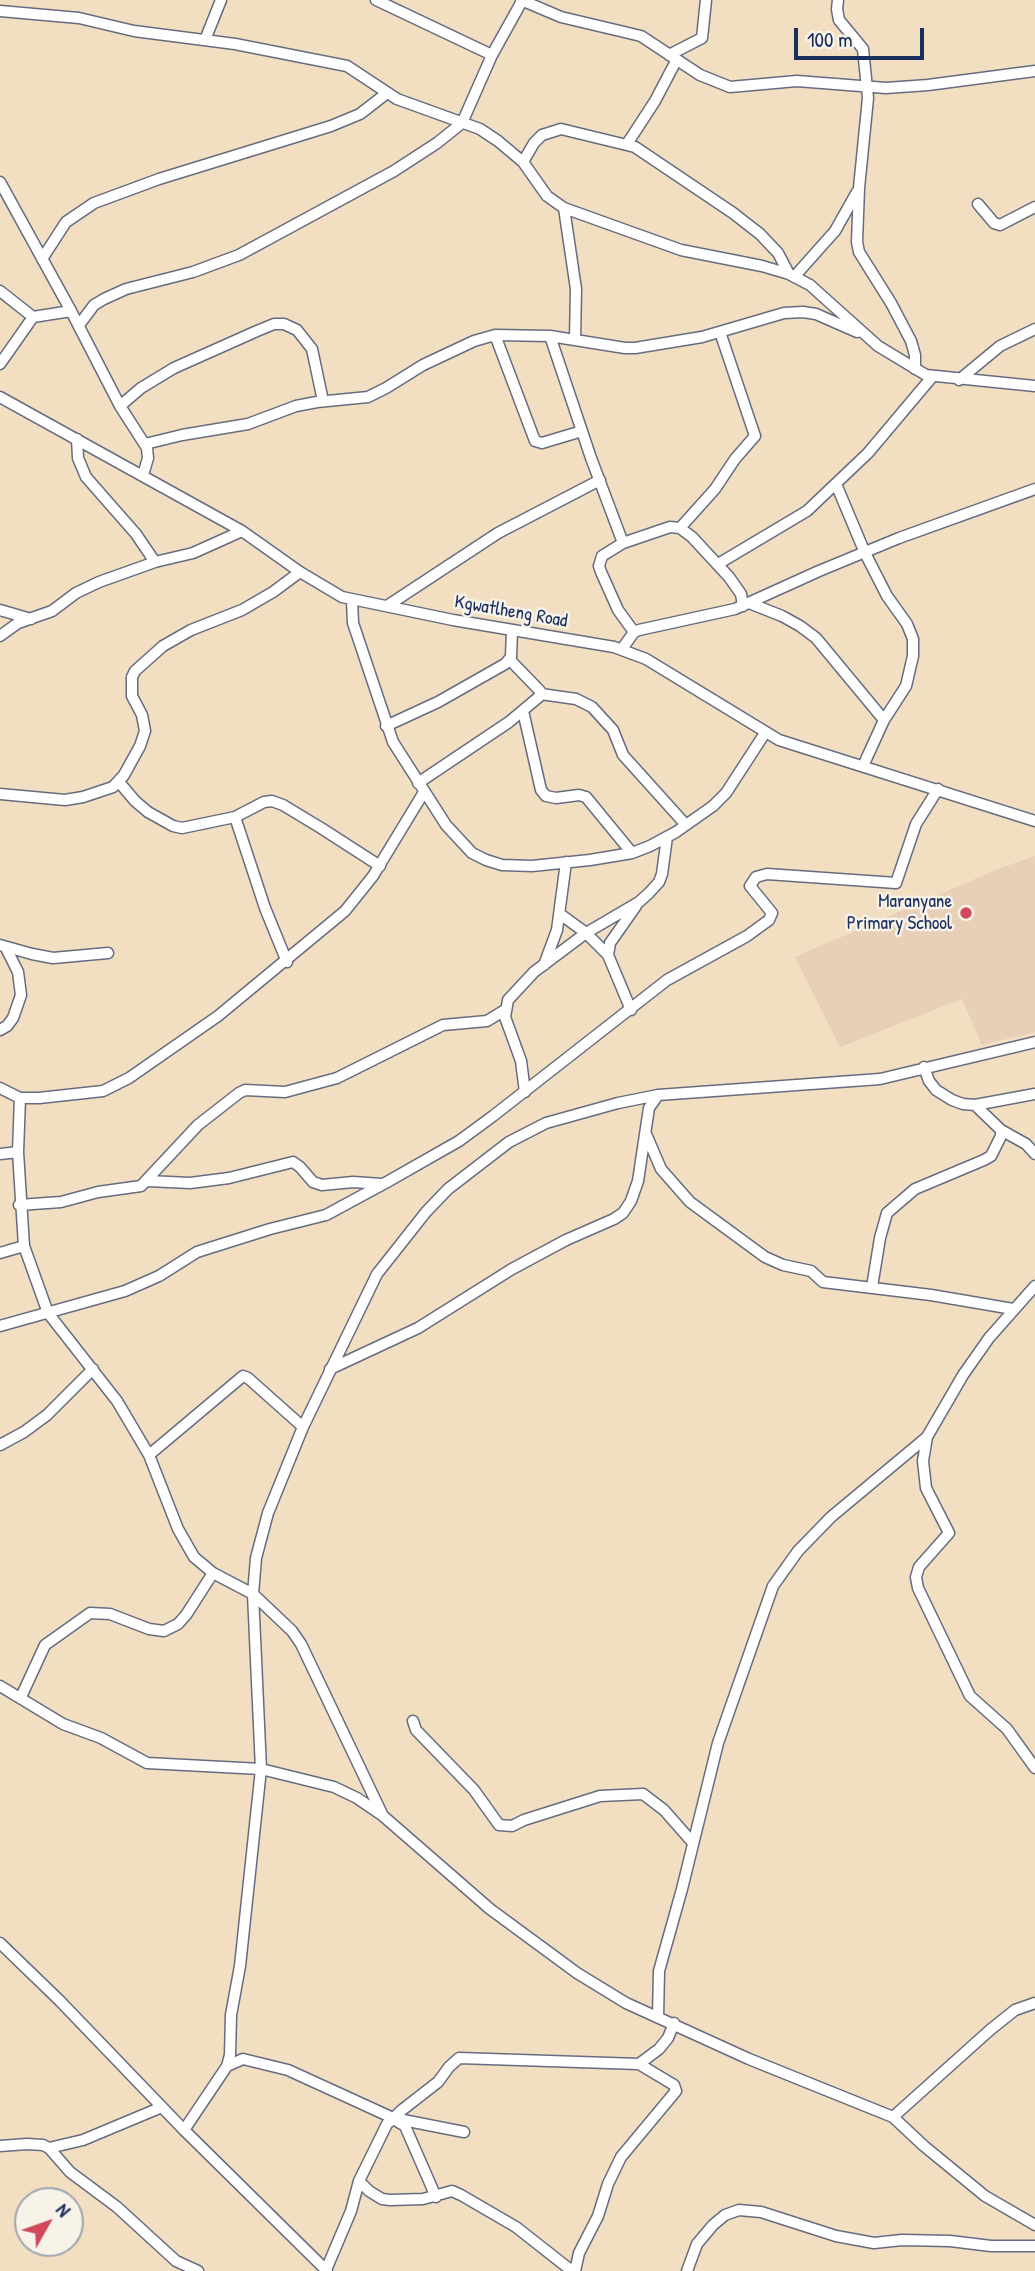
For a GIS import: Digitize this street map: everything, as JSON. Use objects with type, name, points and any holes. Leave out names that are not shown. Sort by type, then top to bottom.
[{"type":"street","points":[[205,40],[221,0]]},
{"type":"street","points":[[376,0],[492,55]]},
{"type":"street","points":[[79,325],[94,305],[115,294],[220,263],[293,228],[394,171],[437,143],[462,123],[492,55],[521,0],[561,17],[632,33],[652,42],[700,75],[730,87],[797,81],[865,86],[928,85],[1035,71]]},
{"type":"street","points":[[627,144],[655,101],[673,58],[702,38],[706,0]]},
{"type":"street","points":[[838,0],[839,20],[863,49],[868,106],[859,188],[859,252],[911,341],[915,369]]},
{"type":"street","points":[[0,11],[79,18],[134,31],[205,40],[342,65],[397,99],[480,129],[523,162],[547,196],[564,208],[681,250],[762,266],[792,275],[810,285],[863,333],[915,369],[932,377],[1035,386]]},
{"type":"street","points":[[41,259],[66,222],[94,203],[159,179],[331,126],[360,114],[387,93]]},
{"type":"street","points":[[523,162],[542,135],[561,129],[627,144],[649,155],[760,234],[778,253],[792,275]]},
{"type":"street","points":[[0,182],[79,325],[120,406],[145,444],[149,453],[143,475]]},
{"type":"street","points":[[792,275],[835,231],[859,188]]},
{"type":"street","points":[[978,204],[993,223],[1000,225],[1035,208]]},
{"type":"street","points":[[564,208],[576,289],[575,339]]},
{"type":"street","points":[[0,291],[33,317]]},
{"type":"street","points":[[0,365],[33,317],[71,311]]},
{"type":"street","points":[[145,444],[248,424],[296,407],[323,401],[368,397],[423,365],[474,341],[495,335],[550,336],[625,348],[702,337],[784,313],[803,312],[816,314],[863,333]]},
{"type":"street","points":[[120,406],[141,387],[174,368],[274,324],[284,324],[297,330],[312,349],[323,401]]},
{"type":"street","points":[[959,380],[1000,346],[1035,329]]},
{"type":"street","points":[[680,528],[715,489],[735,459],[755,436],[720,332]]},
{"type":"street","points":[[495,335],[535,441],[542,443],[582,431]]},
{"type":"street","points":[[550,336],[623,543]]},
{"type":"street","points":[[718,564],[795,520],[836,484],[886,432],[932,377]]},
{"type":"street","name":"Kgwatlheng Road","points":[[0,397],[242,531],[331,592],[352,600],[622,649],[646,659],[765,733],[791,744],[1035,821]]},
{"type":"street","points":[[77,439],[78,458],[86,477],[136,534],[155,562]]},
{"type":"street","points":[[387,606],[498,533],[600,480]]},
{"type":"street","points":[[836,484],[865,553],[913,639],[913,656],[906,686],[884,720],[863,766]]},
{"type":"street","points":[[622,649],[634,632],[746,605],[819,571],[945,520],[1035,489]]},
{"type":"street","points":[[634,632],[618,610],[599,566],[602,556],[623,543],[670,527],[680,528],[718,564],[746,605],[782,616],[816,639],[884,720]]},
{"type":"street","points":[[0,636],[18,623],[52,611],[83,590],[155,562],[193,553],[242,531]]},
{"type":"street","points":[[0,794],[65,800],[104,791],[119,782],[140,746],[145,731],[142,715],[132,696],[132,677],[135,671],[163,646],[191,630],[242,610],[300,572]]},
{"type":"street","points":[[352,600],[353,624],[393,742],[458,840],[472,853],[486,860],[502,865],[532,866],[632,853],[667,837],[713,806],[726,793],[765,733]]},
{"type":"street","points":[[0,610],[31,619]]},
{"type":"street","points":[[512,630],[510,660],[541,694],[576,699],[592,707],[613,730],[623,755],[686,825]]},
{"type":"street","points":[[386,726],[438,702],[510,660]]},
{"type":"street","points":[[0,1088],[20,1098],[103,1091],[118,1085],[218,1016],[287,962],[345,911],[380,866],[421,787],[523,711],[541,694]]},
{"type":"street","points":[[523,711],[541,790],[546,796],[579,794],[586,797],[632,853]]},
{"type":"street","points":[[119,782],[135,801],[173,826],[182,828],[235,817],[264,802],[272,801],[284,805],[380,866]]},
{"type":"street","points":[[0,1326],[125,1291],[159,1276],[197,1252],[270,1229],[326,1216],[459,1141],[667,980],[747,936],[772,917],[772,913],[750,886],[756,877],[767,874],[895,883],[916,824],[938,789]]},
{"type":"street","points":[[235,817],[265,908],[287,962]]},
{"type":"street","points":[[608,955],[610,943],[639,902],[659,882],[665,863],[667,837]]},
{"type":"street","points":[[544,965],[557,930],[566,862]]},
{"type":"street","points":[[525,1092],[521,1061],[506,1022],[505,1010],[512,995],[544,965],[586,933],[639,902]]},
{"type":"street","points":[[559,915],[586,933],[608,955],[631,1010]]},
{"type":"street","points":[[3,946],[53,958],[108,953]]},
{"type":"street","points":[[0,1030],[13,1018],[21,995],[18,972],[3,946]]},
{"type":"street","points":[[19,1205],[61,1202],[98,1192],[134,1189],[148,1181],[161,1163],[198,1125],[245,1090],[275,1094],[337,1078],[443,1025],[487,1021],[505,1010]]},
{"type":"street","points":[[184,2130],[227,2067],[230,2056],[231,2015],[240,1966],[261,1769],[253,1594],[256,1558],[268,1513],[303,1427],[377,1274],[426,1212],[448,1189],[526,1132],[547,1123],[658,1095],[869,1080],[1035,1042]]},
{"type":"street","points":[[924,1067],[936,1090],[952,1100],[975,1105],[1035,1094]]},
{"type":"street","points":[[330,1369],[418,1328],[512,1269],[623,1213],[634,1191],[649,1108],[658,1095]]},
{"type":"street","points":[[20,1098],[19,1205],[23,1246],[48,1313],[117,1401],[149,1455],[178,1529],[194,1557],[213,1573],[253,1594],[292,1631],[301,1644],[382,1815]]},
{"type":"street","points":[[975,1105],[1001,1130],[1026,1144],[1035,1154]]},
{"type":"street","points":[[872,1287],[887,1213],[915,1189],[988,1158],[1001,1136],[1001,1130]]},
{"type":"street","points":[[645,1132],[653,1155],[674,1186],[690,1202],[765,1257],[783,1265],[811,1271],[824,1282],[1013,1309]]},
{"type":"street","points":[[0,1154],[18,1152]]},
{"type":"street","points":[[148,1181],[190,1183],[229,1178],[293,1163],[313,1182],[322,1185],[353,1181],[383,1184]]},
{"type":"street","points":[[0,1253],[23,1246]]},
{"type":"street","points":[[658,2017],[659,1971],[718,1742],[773,1586],[798,1551],[831,1517],[927,1437],[989,1338],[1035,1286]]},
{"type":"street","points":[[0,1445],[47,1415],[93,1369]]},
{"type":"street","points":[[149,1455],[243,1376],[303,1427]]},
{"type":"street","points":[[927,1437],[923,1461],[926,1488],[949,1533],[948,1538],[919,1567],[916,1577],[918,1588],[970,1696],[1007,1730],[1035,1768]]},
{"type":"street","points":[[22,1697],[45,1645],[90,1613],[110,1614],[149,1629],[164,1631],[186,1615],[213,1573]]},
{"type":"street","points":[[0,1686],[63,1724],[101,1738],[147,1763],[261,1769],[334,1787],[357,1798],[382,1815],[490,1909],[577,1973],[626,2003],[792,2078],[845,2096],[893,2117],[985,2196],[1035,2225]]},
{"type":"street","points":[[413,1721],[416,1730],[474,1790],[499,1825],[512,1826],[524,1819],[600,1796],[643,1794],[664,1811],[693,1843]]},
{"type":"street","points":[[0,1943],[184,2130],[327,2270],[351,2211],[359,2182],[372,2151],[393,2118],[438,2082],[459,2058],[639,2064],[674,2085],[676,2091],[621,2157],[573,2271],[516,2227],[461,2194],[452,2191],[436,2197],[400,2201],[382,2199],[359,2182]]},
{"type":"street","points":[[893,2117],[990,2030],[1015,2010],[1035,2003]]},
{"type":"street","points":[[639,2064],[659,2049],[674,2023]]},
{"type":"street","points":[[227,2067],[243,2059],[288,2070],[393,2118],[405,2126],[436,2197]]},
{"type":"street","points":[[49,2148],[83,2140],[162,2106]]},
{"type":"street","points":[[393,2118],[464,2132]]},
{"type":"street","points":[[1,2144],[43,2145],[49,2148],[70,2172],[117,2207],[176,2261],[198,2271]]},
{"type":"street","points":[[687,2271],[697,2244],[713,2225],[725,2215],[739,2210],[761,2211],[836,2236],[874,2244],[950,2241],[990,2246],[1035,2246]]},
{"type":"shaded area","name":"Maranyane Primary School","points":[[1035,856],[1035,1032],[982,1045],[962,999],[840,1047],[795,957],[998,869]]},
{"type":"place","name":"Maranyane Primary School","points":[[966,913]]}]
